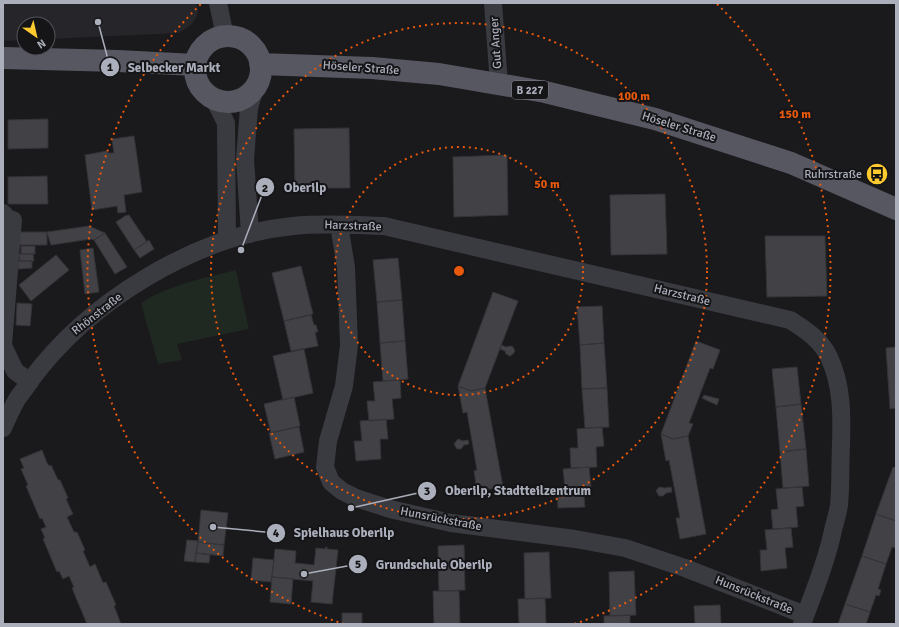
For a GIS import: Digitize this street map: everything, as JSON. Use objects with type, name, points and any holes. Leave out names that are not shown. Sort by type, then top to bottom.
[{"type":"main road","points":[[224,36],[241,38],[249,44],[256,51],[260,64],[259,79],[255,87],[249,94],[241,99],[232,101],[214,99],[207,94],[200,88],[194,71],[199,52],[205,44],[213,39],[224,36]]},
{"type":"main road","points":[[3,58],[111,60],[195,65]]},
{"type":"main road","name":"Höseler Straße","points":[[260,64],[372,68],[439,74],[545,92],[655,118],[791,163],[896,209]]},
{"type":"street","points":[[218,3],[224,36]]},
{"type":"street","name":"Gut Anger","points":[[493,3],[499,84]]},
{"type":"street","points":[[238,237],[249,108],[255,87]]},
{"type":"street","points":[[214,99],[226,123],[238,237]]},
{"type":"street","points":[[3,213],[8,219],[13,220],[3,345],[16,371],[30,382]]},
{"type":"street","name":"Hunsrückstraße","points":[[339,225],[346,266],[350,345],[344,386],[328,441],[325,467],[331,482],[342,491],[356,498],[390,509],[451,523],[580,540],[625,548],[685,568],[803,620]]},
{"type":"street","name":"Harzstraße","points":[[238,237],[292,226],[384,226],[790,320],[808,332],[815,338],[829,356],[837,377],[841,400],[841,429],[839,506],[830,544],[803,620]]},
{"type":"street","name":"Rhönstraße","points":[[3,428],[16,400],[42,366],[69,336],[103,307],[141,280],[172,263],[204,248],[238,237]]},
{"type":"shaded area","points":[[3,3],[196,3],[198,10],[197,16],[191,25],[179,33],[56,39],[56,16],[16,16],[16,40],[3,41]]},
{"type":"shaded area","points":[[236,270],[249,329],[177,344],[182,360],[158,364],[141,303],[174,287]]},
{"type":"building","points":[[48,119],[48,148],[8,149],[8,120]]},
{"type":"building","points":[[349,128],[350,188],[327,188],[327,185],[320,185],[319,188],[295,189],[294,129]]},
{"type":"building","points":[[134,136],[142,192],[124,195],[126,212],[118,213],[117,206],[92,210],[85,155],[107,151],[108,153],[114,153],[112,139]]},
{"type":"building","points":[[507,155],[508,215],[454,217],[453,157]]},
{"type":"building","points":[[47,176],[48,204],[8,204],[8,177]]},
{"type":"building","points":[[665,194],[667,254],[611,255],[610,195]]},
{"type":"building","points":[[129,215],[147,242],[134,250],[116,222]]},
{"type":"building","points":[[89,226],[105,233],[94,240],[91,239],[51,245],[47,232]]},
{"type":"building","points":[[19,232],[47,232],[47,245],[19,245]]},
{"type":"building","points":[[105,233],[127,267],[115,274],[94,240]]},
{"type":"building","points":[[765,236],[825,236],[827,296],[767,297]]},
{"type":"building","points":[[149,240],[154,249],[140,258],[134,250]]},
{"type":"building","points":[[21,246],[35,246],[35,254],[21,254]]},
{"type":"building","points":[[93,248],[99,292],[85,294],[80,250]]},
{"type":"building","points":[[19,254],[33,254],[34,261],[20,261]]},
{"type":"building","points":[[56,255],[69,270],[31,301],[19,285]]},
{"type":"building","points":[[398,258],[402,300],[377,302],[373,260]]},
{"type":"building","points":[[18,261],[32,261],[32,268],[18,269]]},
{"type":"building","points":[[301,266],[313,314],[284,321],[272,273]]},
{"type":"building","points":[[493,292],[518,301],[485,388],[471,391],[458,386]]},
{"type":"building","points":[[402,300],[405,341],[380,343],[377,302]]},
{"type":"building","points":[[17,303],[32,304],[30,326],[16,325]]},
{"type":"building","points":[[602,306],[604,343],[580,345],[577,307]]},
{"type":"building","points":[[311,315],[318,332],[315,332],[318,346],[291,351],[284,321]]},
{"type":"building","points":[[405,341],[408,379],[383,381],[380,343]]},
{"type":"building","points":[[696,341],[720,350],[713,369],[710,368],[689,423],[693,424],[688,436],[673,439],[661,434]]},
{"type":"building","points":[[604,343],[607,388],[582,389],[580,345]]},
{"type":"building","points":[[501,345],[513,347],[515,351],[510,356],[506,354],[505,351],[500,349]]},
{"type":"building","points":[[896,347],[896,408],[890,409],[886,348]]},
{"type":"building","points":[[304,349],[313,393],[283,400],[273,356]]},
{"type":"building","points":[[797,367],[801,404],[776,407],[772,369]]},
{"type":"building","points":[[400,380],[401,398],[392,399],[394,419],[369,421],[367,401],[375,401],[373,382]]},
{"type":"building","points":[[458,386],[471,391],[485,388],[503,487],[477,491],[474,471],[477,470],[467,412],[463,413]]},
{"type":"building","points":[[607,388],[609,427],[585,428],[582,389]]},
{"type":"building","points":[[704,395],[719,399],[717,405],[702,398]]},
{"type":"building","points":[[294,397],[300,426],[271,433],[264,404]]},
{"type":"building","points":[[801,404],[806,449],[780,452],[776,407]]},
{"type":"building","points":[[386,419],[388,439],[380,439],[381,459],[356,461],[354,441],[362,441],[360,421]]},
{"type":"building","points":[[299,427],[304,452],[275,459],[269,433]]},
{"type":"building","points":[[602,427],[604,446],[596,447],[597,467],[571,468],[570,448],[578,448],[577,429]]},
{"type":"building","points":[[661,434],[673,439],[688,436],[706,534],[680,539],[676,518],[680,518],[669,460],[666,461]]},
{"type":"building","points":[[458,439],[463,441],[468,440],[469,444],[464,445],[461,449],[457,449],[454,444]]},
{"type":"building","points":[[806,449],[809,486],[783,488],[780,452]]},
{"type":"building","points":[[42,450],[47,463],[49,466],[51,465],[58,480],[60,480],[68,498],[66,499],[73,514],[67,517],[74,532],[77,532],[85,550],[83,551],[90,567],[95,564],[103,583],[106,582],[116,605],[114,606],[121,624],[87,624],[72,588],[74,587],[69,576],[63,579],[59,571],[57,572],[43,539],[45,538],[41,529],[46,527],[42,518],[40,519],[26,486],[28,485],[21,469],[24,468],[20,459]]},
{"type":"building","points":[[589,467],[591,487],[583,487],[585,507],[558,508],[557,489],[565,488],[563,469]]},
{"type":"building","points":[[893,467],[896,468],[896,521],[876,514]]},
{"type":"building","points":[[659,487],[671,487],[672,492],[659,496],[656,491]]},
{"type":"building","points":[[802,487],[804,506],[796,507],[798,527],[773,529],[771,510],[778,509],[776,489]]},
{"type":"building","points":[[201,510],[228,513],[224,545],[198,542]]},
{"type":"building","points":[[876,514],[896,521],[896,548],[892,547],[886,564],[862,556]]},
{"type":"building","points":[[791,528],[793,547],[785,548],[787,568],[761,571],[760,550],[767,550],[765,530]]},
{"type":"building","points":[[187,540],[198,541],[195,562],[184,561]]},
{"type":"building","points":[[198,542],[224,545],[223,556],[196,553]]},
{"type":"building","points":[[464,545],[465,590],[439,591],[438,546]]},
{"type":"building","points":[[326,547],[327,549],[338,550],[332,604],[311,602],[313,581],[272,577],[275,549],[296,551],[295,563],[314,565],[316,548],[325,549]]},
{"type":"building","points":[[549,552],[551,598],[525,599],[524,553]]},
{"type":"building","points":[[196,553],[210,555],[209,563],[195,562]]},
{"type":"building","points":[[862,556],[886,564],[878,589],[881,590],[879,596],[876,595],[870,612],[845,604]]},
{"type":"building","points":[[253,558],[274,560],[271,582],[251,580]]},
{"type":"building","points":[[634,571],[636,615],[610,616],[609,572]]},
{"type":"building","points":[[272,577],[293,579],[291,604],[270,602]]},
{"type":"building","points":[[433,591],[459,591],[460,624],[434,624]]},
{"type":"building","points":[[545,598],[546,624],[519,624],[518,599]]},
{"type":"building","points":[[845,604],[870,612],[866,624],[838,624]]},
{"type":"building","points":[[720,605],[721,624],[695,624],[694,606]]},
{"type":"building","points":[[342,613],[362,613],[362,624],[342,624]]},
{"type":"building","points":[[630,615],[630,624],[604,624],[604,616]]},
{"type":"place","name":"Selbecker Markt","points":[[98,22]]},
{"type":"place","name":"Ruhrstraße","points":[[877,174]]},
{"type":"place","name":"Oberilp","points":[[241,250]]},
{"type":"place","name":"Oberilp, Stadtteilzentrum","points":[[351,508]]},
{"type":"place","name":"Spielhaus Oberilp","points":[[213,527]]},
{"type":"place","name":"Grundschule Oberilp","points":[[304,574]]}]
